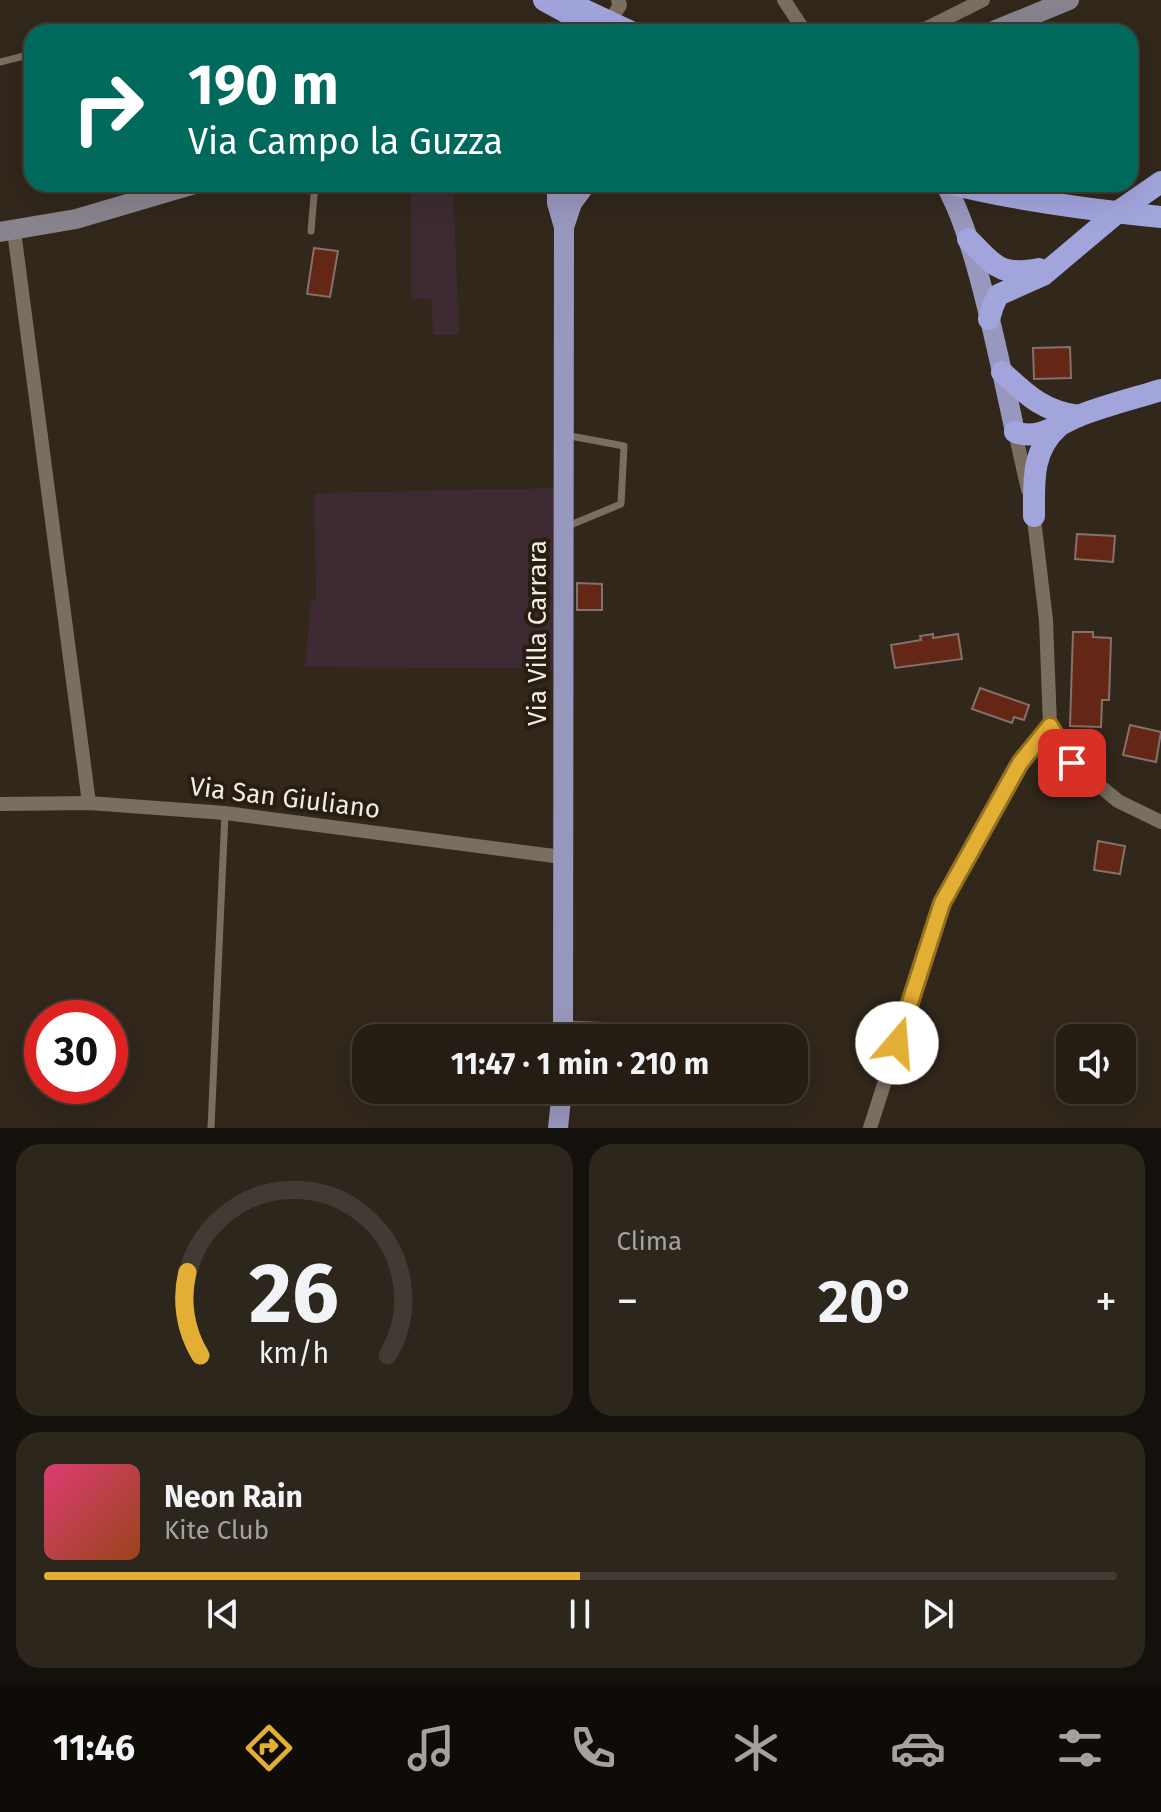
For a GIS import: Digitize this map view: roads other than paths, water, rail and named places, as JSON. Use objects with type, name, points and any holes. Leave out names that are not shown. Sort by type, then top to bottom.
[{"type":"highway","points":[[544,0],[605,24]]},
{"type":"highway","points":[[563,0],[614,24]]},
{"type":"highway","points":[[989,319],[998,295],[1043,275],[1119,211],[1161,182]]},
{"type":"highway","points":[[993,192],[1110,212],[1161,217]]},
{"type":"highway","points":[[968,239],[994,265],[1009,272],[1038,269],[1062,259]]},
{"type":"highway","points":[[1002,372],[1035,401],[1067,419]]},
{"type":"highway","points":[[1015,432],[1028,422],[1067,419],[1161,390]]},
{"type":"highway","points":[[1034,516],[1037,457],[1045,441],[1067,419]]},
{"type":"main road","points":[[1012,24],[1069,0]]},
{"type":"main road","points":[[7,231],[76,219],[168,192]]},
{"type":"main road","points":[[561,207],[572,203],[580,192]]},
{"type":"main road","points":[[949,192],[968,239],[1015,432]]},
{"type":"main road","name":"Via Villa Carrara","points":[[561,207],[563,1024]]},
{"type":"main road","points":[[558,1128],[561,1104]]},
{"type":"street","points":[[609,24],[620,5],[618,0]]},
{"type":"street","points":[[784,0],[800,24]]},
{"type":"street","points":[[935,24],[983,0]]},
{"type":"street","points":[[7,231],[89,803]]},
{"type":"street","points":[[1015,432],[1034,516],[1046,620],[1050,726],[1072,763],[1118,801],[1161,822]]},
{"type":"street","points":[[870,1128],[942,903],[1020,763],[1050,726]]},
{"type":"street","name":"Via San Giuliano","points":[[0,804],[89,803],[225,813],[562,857]]},
{"type":"lane","points":[[0,62],[24,56]]},
{"type":"lane","points":[[311,231],[314,192]]},
{"type":"lane","points":[[563,435],[624,446],[621,504],[563,528]]},
{"type":"lane","points":[[211,1128],[225,813]]}]
